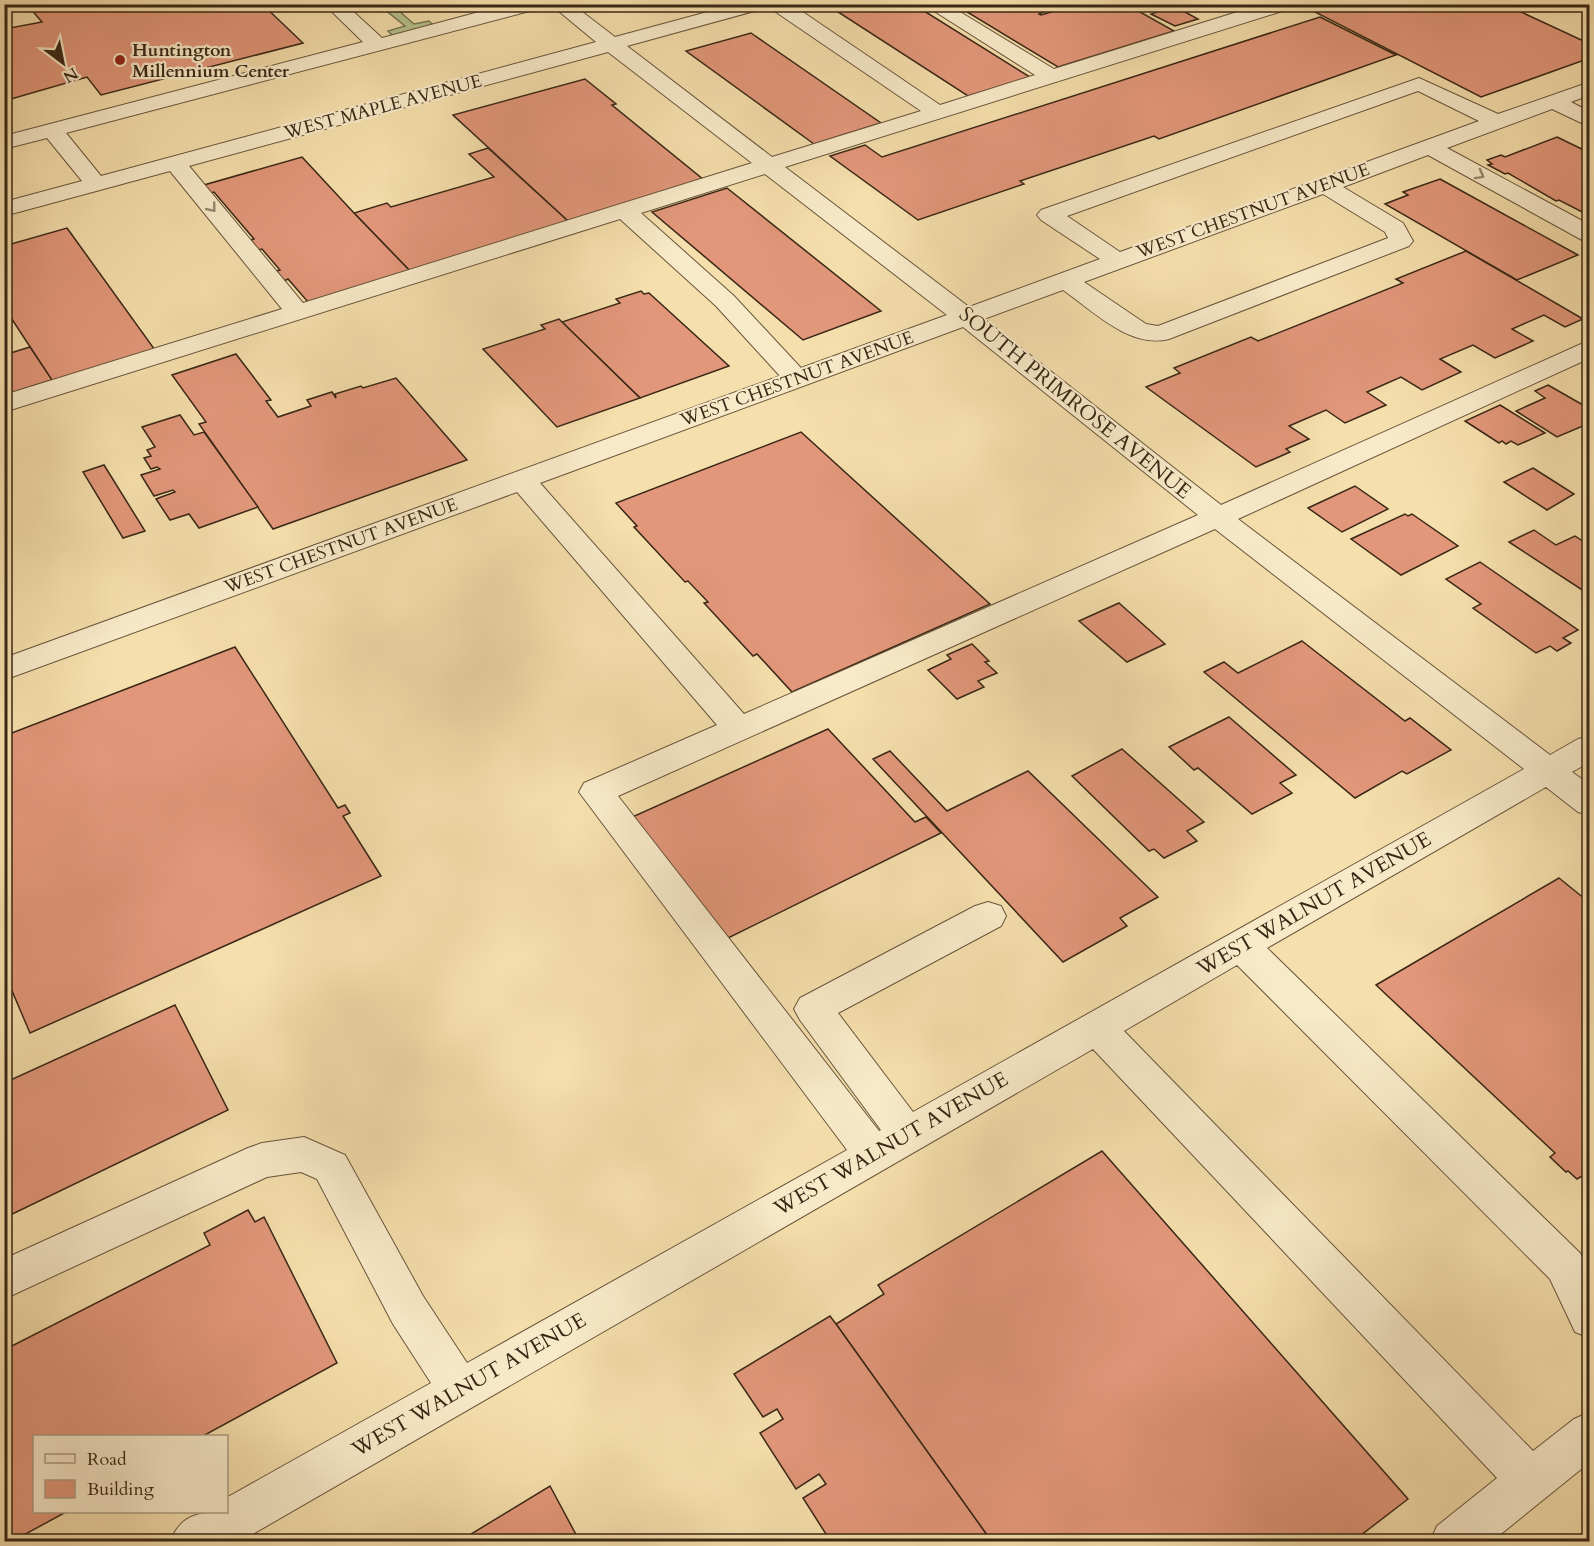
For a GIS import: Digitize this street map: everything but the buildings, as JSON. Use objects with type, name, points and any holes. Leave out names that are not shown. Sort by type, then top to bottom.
[{"type":"street","points":[[333,4],[379,46]]},
{"type":"street","points":[[468,4],[486,18]]},
{"type":"street","points":[[4,142],[534,4]]},
{"type":"street","name":"SOUTH PRIMROSE AVENUE","points":[[559,4],[967,318],[1218,518],[1590,803]]},
{"type":"street","name":"WEST MAPLE AVENUE","points":[[4,209],[761,4]]},
{"type":"street","points":[[777,4],[938,113]]},
{"type":"street","points":[[932,4],[1052,77]]},
{"type":"street","points":[[4,404],[1285,4]]},
{"type":"street","points":[[1118,261],[1049,215],[1419,84],[1497,122]]},
{"type":"street","name":"WEST CHESTNUT AVENUE","points":[[4,670],[1590,88]]},
{"type":"street","points":[[1552,101],[1590,120]]},
{"type":"street","points":[[52,130],[96,184]]},
{"type":"street","points":[[1429,147],[1590,235]]},
{"type":"street","points":[[175,163],[298,313]]},
{"type":"street","points":[[1065,280],[1139,331],[1160,334],[1401,241],[1395,228],[1324,185]]},
{"type":"street","points":[[625,211],[725,301],[797,379]]},
{"type":"street","points":[[873,1154],[596,792],[1218,518],[1590,348]]},
{"type":"street","points":[[522,480],[739,729]]},
{"type":"street","name":"WEST WALNUT AVENUE","points":[[193,1542],[1590,747]]},
{"type":"street","points":[[907,1136],[813,1009],[988,916]]},
{"type":"street","points":[[1241,945],[1565,1266],[1590,1318]]},
{"type":"street","points":[[1096,1028],[1531,1481]]},
{"type":"street","points":[[4,1280],[262,1160],[304,1154],[331,1167],[408,1310],[460,1389]]},
{"type":"street","points":[[1453,1542],[1590,1434]]},
{"type":"green space","points":[[379,5],[392,5],[414,24],[429,21],[433,25],[393,36],[388,31],[405,26]]},
{"type":"place","name":"Huntington Millennium Center","points":[[120,60]]}]
